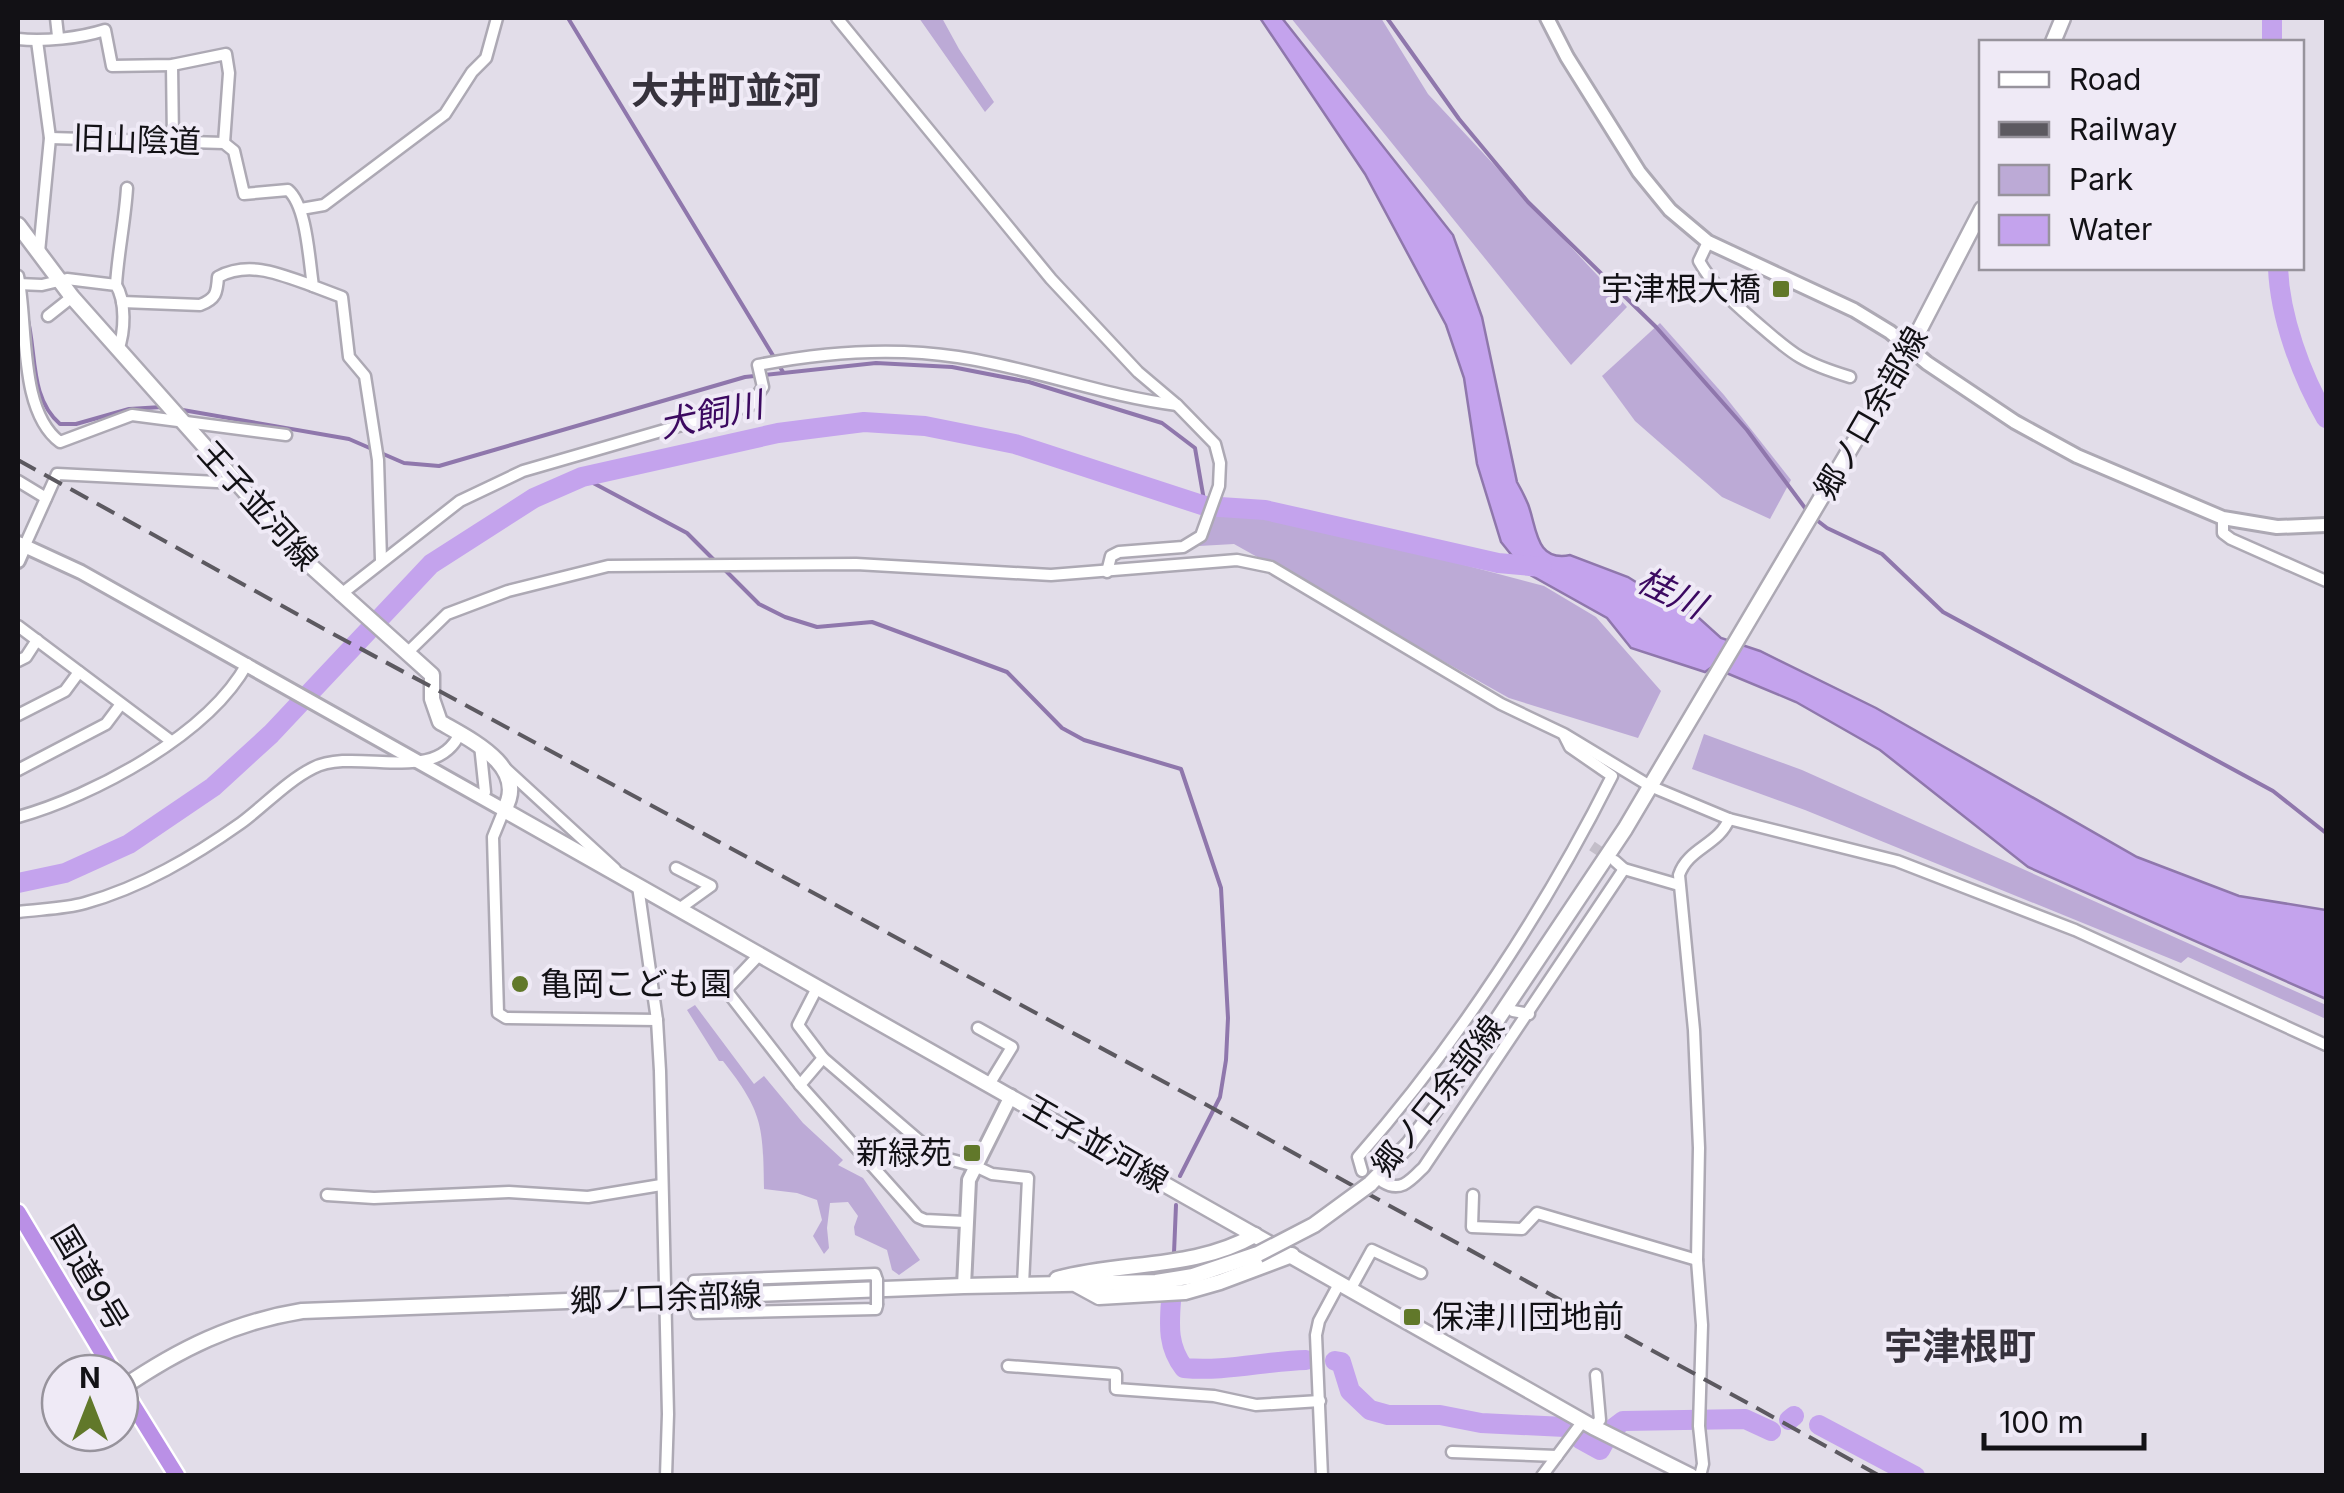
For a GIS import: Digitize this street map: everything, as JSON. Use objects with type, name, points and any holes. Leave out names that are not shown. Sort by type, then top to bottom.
[{"type":"highway","name":"国道9号","points":[[18,1212],[102,1353]]},
{"type":"highway","points":[[140,1417],[177,1476]]},
{"type":"main road","name":"郷ノ口余部線","points":[[140,1374],[205,1338],[274,1316],[342,1308],[1156,1282],[1193,1276],[1258,1254],[1314,1226],[1409,1144],[1459,1078],[1664,764],[1910,348],[1979,215]]},
{"type":"main road","name":"王子並河線","points":[[18,225],[72,297],[236,483],[342,597],[432,674],[432,699],[440,722],[480,745],[503,766]]},
{"type":"main road","points":[[503,766],[512,790],[504,810]]},
{"type":"main road","name":"王子並河線","points":[[504,810],[1592,1426],[1690,1476]]},
{"type":"main road","points":[[1028,1285],[1086,1271],[1140,1268],[1198,1257],[1236,1246],[1256,1235]]},
{"type":"main road","points":[[1076,1284],[1099,1298],[1184,1292],[1292,1255]]},
{"type":"street","points":[[56,18],[58,36]]},
{"type":"street","points":[[313,286],[300,209],[324,205],[445,114],[472,72],[486,58],[497,18]]},
{"type":"street","points":[[838,18],[1051,279],[1138,372],[1178,404],[1215,444],[1220,463],[1219,486],[1201,536],[1184,548],[1119,552],[1111,556],[1108,572]]},
{"type":"street","points":[[1546,18],[1639,172],[1670,210],[1708,242],[1854,310],[2015,422],[2077,456],[2223,518],[2277,527],[2326,525]]},
{"type":"street","points":[[18,38],[37,41],[58,36],[83,37],[105,30],[112,66],[172,65],[226,54],[230,73],[224,143]]},
{"type":"street","name":"旧山陰道","points":[[37,41],[50,138],[224,143],[234,151],[244,194],[288,190],[300,209]]},
{"type":"street","points":[[172,65],[173,141]]},
{"type":"street","points":[[39,252],[50,138]]},
{"type":"street","points":[[118,350],[122,343],[122,302],[116,285],[127,188]]},
{"type":"street","points":[[1708,242],[1698,261],[1712,284],[1732,304],[1776,344],[1809,365],[1850,376]]},
{"type":"street","points":[[122,302],[200,305],[211,301],[217,293],[218,277],[247,268],[262,269],[342,298],[349,358],[365,376],[378,460],[380,560]]},
{"type":"street","points":[[116,285],[79,280],[18,281],[32,392],[52,436],[60,442],[70,440],[132,415],[286,435]]},
{"type":"street","points":[[48,316],[72,297]]},
{"type":"street","points":[[342,597],[380,560],[460,501],[523,471],[751,406],[763,387],[758,364],[805,356],[883,351],[958,356],[1136,400],[1178,404]]},
{"type":"street","points":[[18,561],[21,544],[57,474],[236,483]]},
{"type":"street","points":[[18,481],[46,498]]},
{"type":"street","points":[[2223,518],[2223,533],[2231,539],[2326,580]]},
{"type":"street","points":[[21,544],[82,572],[504,810],[493,837],[498,1013],[506,1018],[657,1020]]},
{"type":"street","points":[[404,651],[447,614],[508,591],[608,566],[856,564],[1051,575],[1237,560],[1270,567],[1650,786],[1729,818],[1897,860],[2076,930],[2326,1045]]},
{"type":"street","points":[[18,626],[171,741]]},
{"type":"street","points":[[18,660],[26,656],[37,640]]},
{"type":"street","points":[[18,817],[99,786],[171,741],[238,681],[247,664]]},
{"type":"street","points":[[18,715],[66,690],[80,672]]},
{"type":"street","points":[[18,770],[106,724],[121,704]]},
{"type":"street","points":[[18,912],[84,903],[172,869],[240,824],[312,768],[334,761],[426,761],[454,747],[460,733]]},
{"type":"street","points":[[1564,734],[1570,747],[1612,776],[1580,838],[1476,1003],[1358,1158],[1372,1179],[1392,1187],[1406,1185],[1424,1168],[1528,1014],[1620,865],[1679,885]]},
{"type":"street","points":[[480,745],[485,792]]},
{"type":"street","points":[[503,766],[633,883],[657,1020],[668,1414],[666,1476]]},
{"type":"street","points":[[1700,1476],[1703,1464],[1699,1421],[1702,1325],[1697,1260],[1699,1148],[1687,946],[1679,885],[1682,866],[1715,840],[1729,818]]},
{"type":"street","points":[[1580,838],[1592,846]]},
{"type":"street","points":[[676,868],[710,886],[679,909]]},
{"type":"street","points":[[760,955],[726,990],[800,1086],[864,1152],[918,1216],[925,1220],[964,1222]]},
{"type":"street","points":[[817,988],[798,1024],[823,1058],[937,1156],[992,1174],[1028,1178],[1028,1285]]},
{"type":"street","points":[[1476,1003],[1490,1008]]},
{"type":"street","points":[[1512,1012],[1528,1014]]},
{"type":"street","points":[[978,1028],[1012,1047],[990,1083]]},
{"type":"street","points":[[800,1086],[823,1058]]},
{"type":"street","points":[[964,1286],[964,1222],[969,1180],[1011,1096]]},
{"type":"street","points":[[328,1195],[374,1198],[509,1192],[588,1197],[662,1185]]},
{"type":"street","points":[[1473,1194],[1472,1227],[1522,1229],[1537,1213],[1697,1260]]},
{"type":"street","points":[[1322,1476],[1316,1335],[1319,1320],[1372,1250],[1421,1273]]},
{"type":"street","points":[[875,1274],[877,1280],[876,1309],[697,1313],[693,1298],[694,1281],[875,1274]]},
{"type":"street","points":[[1008,1366],[1116,1374],[1116,1389],[1214,1396],[1256,1405],[1320,1402]]},
{"type":"street","points":[[1542,1476],[1557,1456],[1600,1420],[1596,1375]]},
{"type":"street","points":[[1452,1452],[1557,1456]]},
{"type":"green space","points":[[919,18],[942,18],[994,102],[985,112]]},
{"type":"green space","points":[[1291,18],[1381,18],[1428,94],[1627,307],[1571,365]]},
{"type":"green space","points":[[1660,323],[1724,395],[1791,480],[1770,519],[1722,497],[1635,421],[1602,376]]},
{"type":"green space","points":[[1248,513],[1544,586],[1596,617],[1661,691],[1638,738],[1509,698],[1234,544],[1199,546],[1216,516]]},
{"type":"green space","points":[[1704,734],[1802,770],[2326,1005],[2326,1019],[2188,957],[2181,963],[1805,810],[1692,769]]},
{"type":"green space","points":[[695,1005],[754,1084],[764,1076],[803,1123],[843,1160],[838,1165],[863,1178],[920,1260],[899,1275],[892,1270],[887,1250],[855,1235],[858,1216],[848,1202],[830,1203],[829,1248],[824,1254],[813,1236],[822,1220],[817,1200],[764,1189],[758,1120],[746,1094],[723,1061],[719,1061],[687,1010]]},
{"type":"water","points":[[1260,18],[1282,18],[1453,235],[1482,317],[1517,482],[1544,548],[1628,577],[1663,599],[1678,599],[1721,638],[1760,651],[1876,708],[2137,857],[2239,896],[2326,910],[2326,999],[2028,867],[1880,750],[1796,702],[1712,667],[1705,672],[1631,648],[1607,618],[1525,572],[1501,542],[1477,464],[1464,378],[1446,325],[1365,174]]},
{"type":"waterway","points":[[568,18],[783,372]]},
{"type":"waterway","points":[[1387,18],[1459,119],[1528,202],[1656,327],[1747,430],[1808,512]]},
{"type":"waterway","points":[[2272,18],[2272,40]]},
{"type":"waterway","points":[[2278,270],[2293,345],[2326,418]]},
{"type":"waterway","points":[[27,316],[39,388],[43,401],[60,424],[76,424],[129,409],[162,407]]},
{"type":"waterway","points":[[381,453],[404,463],[439,466],[745,377],[876,363],[952,367],[1029,382],[1162,423],[1195,448],[1205,506]]},
{"type":"waterway","points":[[177,409],[349,439],[372,449]]},
{"type":"waterway","name":"犬飼川","points":[[18,883],[65,873],[129,844],[213,787],[271,734],[431,564],[534,498],[582,477],[778,433],[864,422],[925,426],[1015,444],[1205,506],[1265,510],[1498,563],[1542,567]]},
{"type":"waterway","points":[[582,477],[687,533],[716,562]]},
{"type":"waterway","points":[[1814,518],[1882,554],[1943,612],[2273,791],[2326,833]]},
{"type":"waterway","points":[[723,568],[759,604],[785,617],[817,627],[872,622],[1007,672],[1062,728],[1084,740],[1181,769],[1221,888],[1228,1018],[1220,1097],[1180,1176]]},
{"type":"waterway","points":[[1174,1253],[1176,1205]]},
{"type":"waterway","points":[[1171,1301],[1171,1336],[1184,1368],[1215,1369],[1306,1360]]},
{"type":"waterway","points":[[1335,1361],[1341,1362],[1350,1391],[1370,1410],[1388,1415],[1440,1415],[1481,1423],[1565,1427]]},
{"type":"waterway","points":[[1789,1420],[1794,1416]]},
{"type":"waterway","points":[[1580,1439],[1600,1450],[1611,1430],[1623,1421],[1745,1419],[1771,1431]]},
{"type":"waterway","points":[[1819,1425],[1915,1476]]},
{"type":"tunnel","points":[[1592,846],[1610,858]]},
{"type":"railway","points":[[18,460],[1203,1103],[1880,1476]]},
{"type":"place","name":"宇津根大橋","points":[[1781,289]]},
{"type":"place","name":"亀岡こども園","points":[[520,984]]},
{"type":"place","name":"新緑苑","points":[[972,1153]]},
{"type":"place","name":"保津川団地前","points":[[1412,1317]]},
{"type":"district","name":"大井町並河","points":[[726,91]]},
{"type":"district","name":"宇津根町","points":[[1960,1347]]},
{"type":"water label","name":"桂川","points":[[1671,593]]}]
